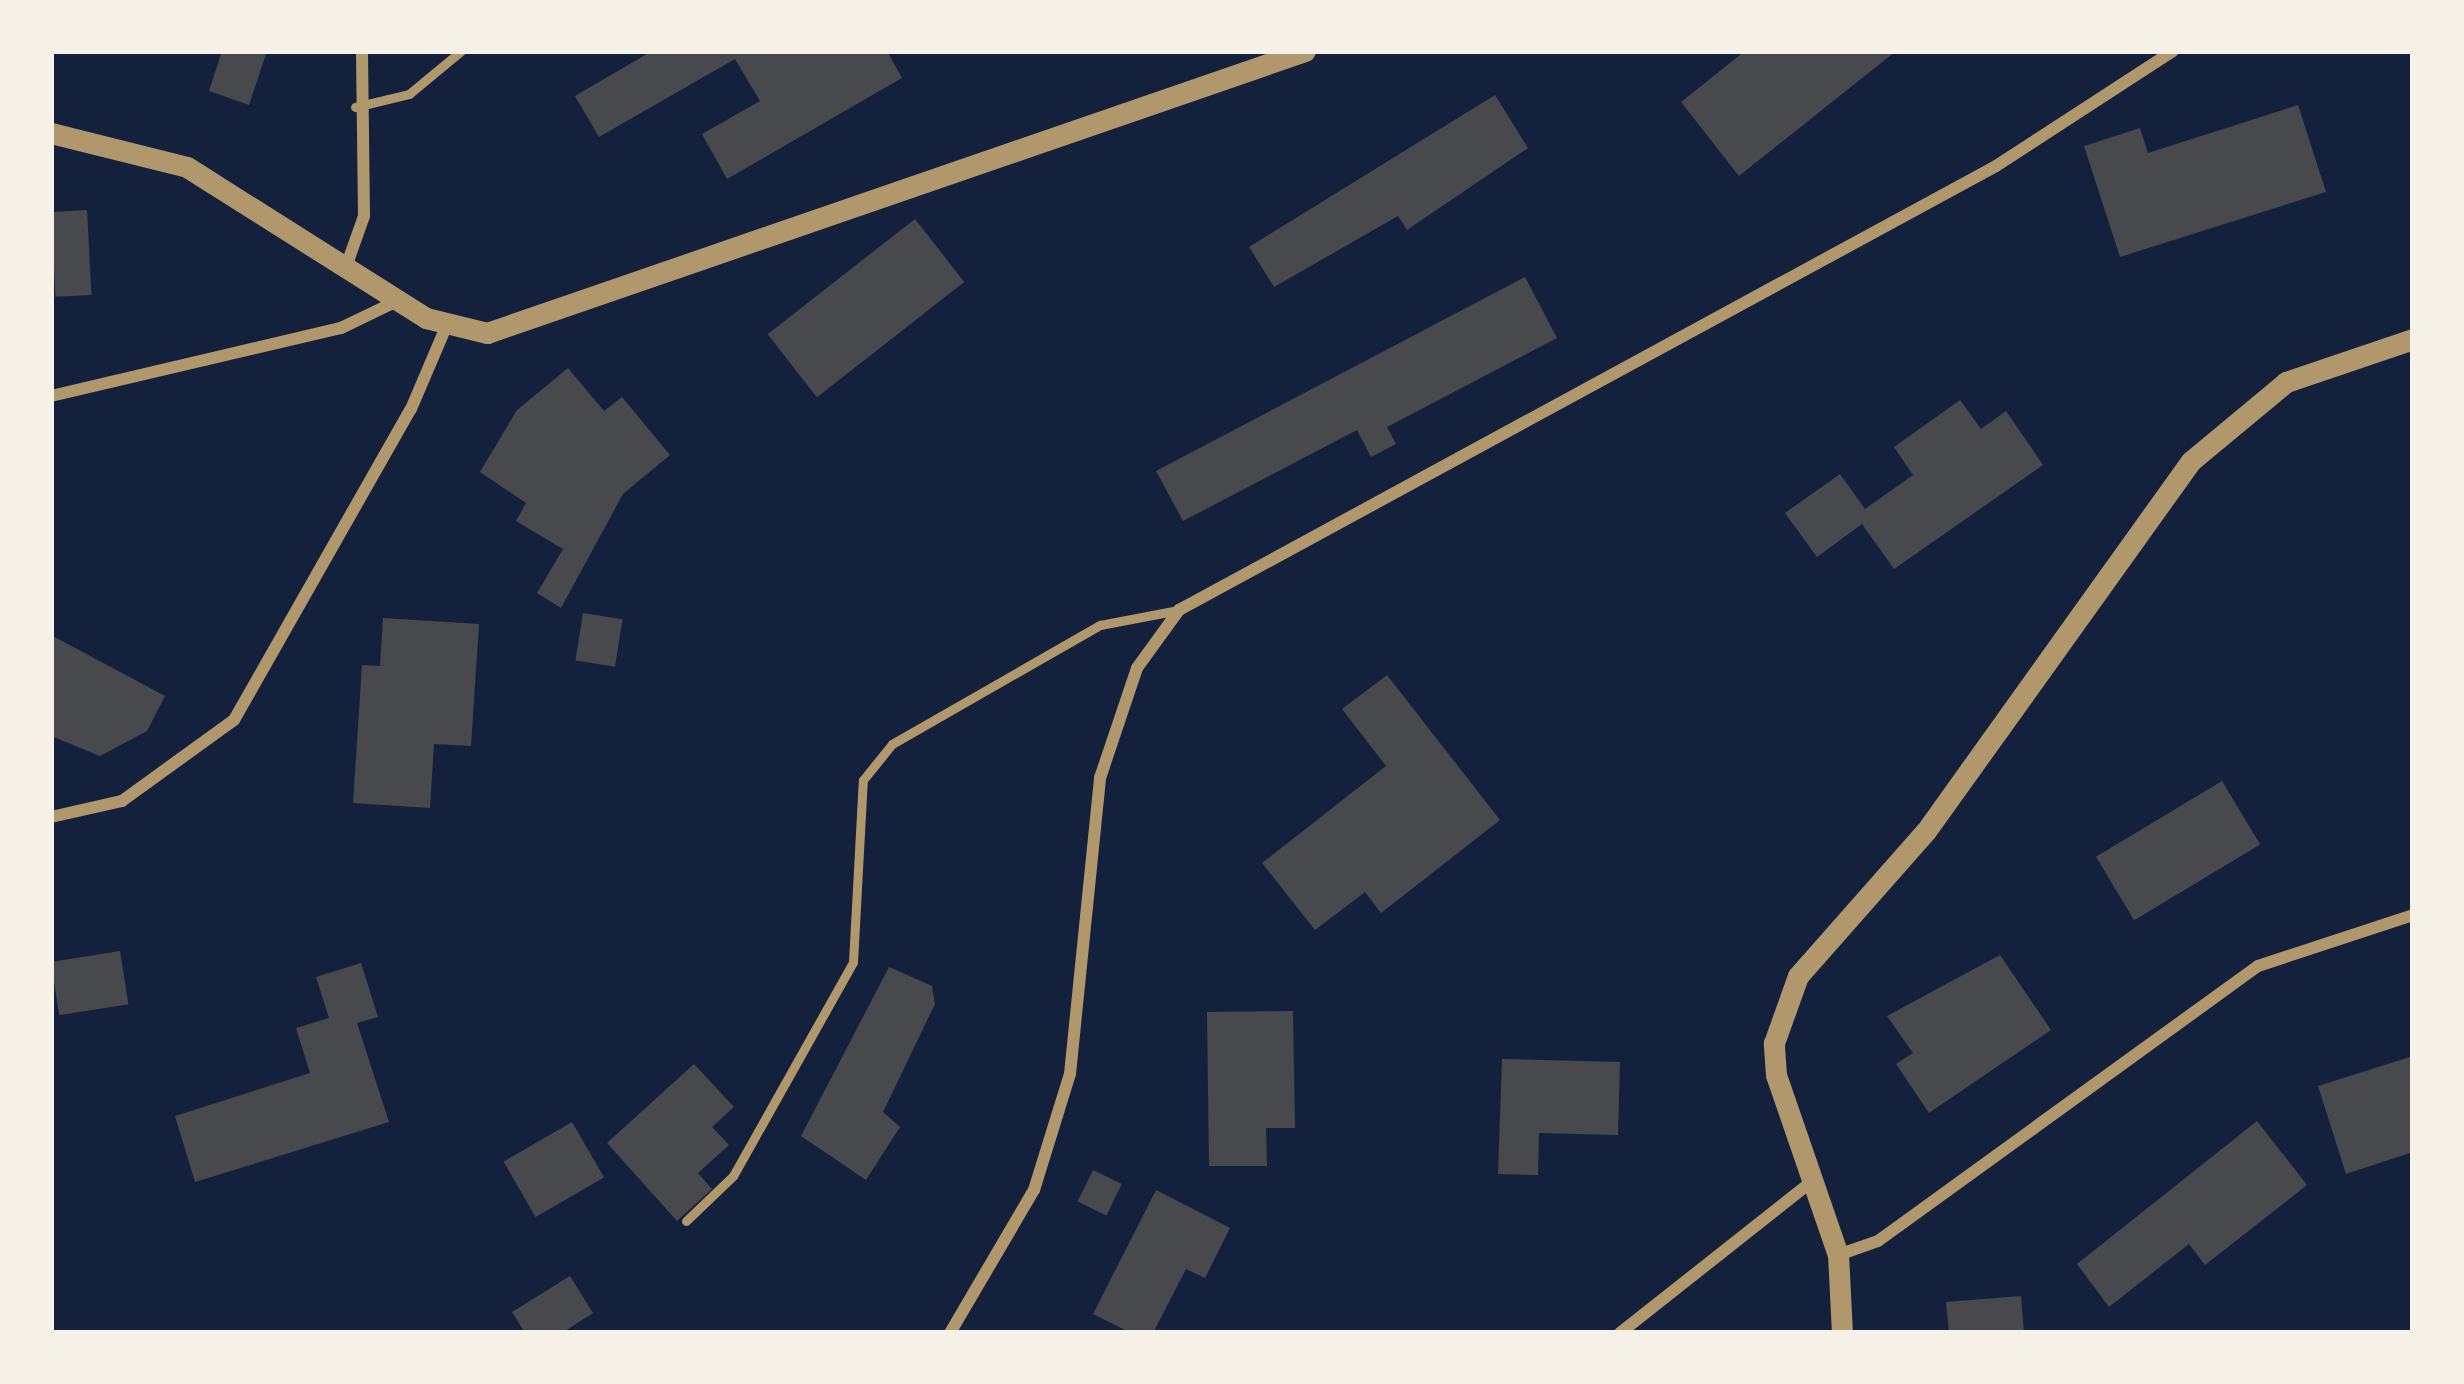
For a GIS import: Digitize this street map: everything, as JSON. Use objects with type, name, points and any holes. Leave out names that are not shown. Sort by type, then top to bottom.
[{"type":"street","points":[[347,264],[364,216],[355,107],[362,51]]},
{"type":"street","points":[[51,133],[187,167],[347,264],[398,301],[446,327],[487,333],[558,316],[965,160],[1305,51]]},
{"type":"street","points":[[950,1333],[1034,1190],[1070,1074],[1100,778],[1137,668],[1179,610],[1996,166],[2173,51]]},
{"type":"street","points":[[51,396],[341,328],[398,301]]},
{"type":"street","points":[[51,818],[122,801],[234,720],[412,410],[446,327]]},
{"type":"street","points":[[1842,1333],[1838,1255],[1774,1043],[1798,976],[1925,831],[2191,461],[2286,382],[2413,338]]},
{"type":"street","points":[[1838,1255],[1878,1241],[2258,966],[2413,915]]},
{"type":"street","points":[[1620,1333],[1814,1180]]},
{"type":"lane","points":[[355,107],[410,94],[461,51]]},
{"type":"lane","points":[[686,1221],[733,1176],[854,962],[863,780],[878,762],[1100,625],[1179,610]]},
{"type":"building","points":[[222,51],[267,51],[249,105],[209,91]]},
{"type":"building","points":[[652,51],[887,51],[902,78],[727,179],[702,134],[760,101],[735,59],[599,137],[575,96]]},
{"type":"building","points":[[1745,51],[1896,51],[1739,176],[1681,102]]},
{"type":"building","points":[[1495,95],[1528,148],[1407,230],[1398,216],[1274,287],[1249,247]]},
{"type":"building","points":[[2298,105],[2326,192],[2120,257],[2084,146],[2140,128],[2148,153]]},
{"type":"building","points":[[87,210],[91,295],[55,297],[51,212]]},
{"type":"building","points":[[915,219],[964,282],[817,397],[768,334]]},
{"type":"building","points":[[1525,277],[1557,338],[1387,427],[1396,444],[1371,457],[1357,430],[1183,521],[1156,471]]},
{"type":"building","points":[[568,368],[604,411],[622,397],[670,455],[623,494],[561,608],[537,593],[563,549],[516,521],[526,503],[480,472],[517,410]]},
{"type":"building","points":[[1960,400],[1981,429],[2006,411],[2043,465],[1894,569],[1862,524],[1817,557],[1785,513],[1840,474],[1865,509],[1913,475],[1894,447]]},
{"type":"building","points":[[583,613],[623,619],[615,667],[575,660]]},
{"type":"building","points":[[383,618],[479,624],[471,746],[434,744],[430,808],[353,803],[362,665],[380,666]]},
{"type":"building","points":[[51,635],[165,696],[147,731],[100,756],[51,736]]},
{"type":"building","points":[[1387,675],[1500,820],[1381,913],[1365,892],[1315,930],[1262,863],[1386,766],[1342,709]]},
{"type":"building","points":[[2222,781],[2260,844],[2134,920],[2096,857]]},
{"type":"building","points":[[120,951],[128,1004],[59,1015],[51,962]]},
{"type":"building","points":[[2000,955],[2051,1030],[1929,1113],[1896,1064],[1913,1053],[1887,1016]]},
{"type":"building","points":[[361,963],[378,1017],[357,1023],[389,1122],[195,1182],[175,1116],[310,1073],[296,1028],[329,1018],[316,977]]},
{"type":"building","points":[[889,967],[932,986],[935,1004],[883,1112],[900,1127],[866,1180],[801,1136]]},
{"type":"building","points":[[1293,1011],[1295,1128],[1266,1128],[1267,1166],[1209,1166],[1207,1012]]},
{"type":"building","points":[[2413,1056],[2413,1152],[2346,1174],[2318,1086]]},
{"type":"building","points":[[1502,1059],[1620,1062],[1618,1135],[1539,1133],[1538,1175],[1498,1174]]},
{"type":"building","points":[[694,1064],[734,1107],[712,1127],[729,1145],[698,1173],[712,1189],[677,1221],[607,1143]]},
{"type":"building","points":[[2257,1121],[2307,1185],[2205,1265],[2189,1244],[2109,1307],[2077,1264]]},
{"type":"building","points":[[572,1122],[604,1177],[536,1217],[504,1162]]},
{"type":"building","points":[[1093,1170],[1122,1184],[1106,1215],[1078,1201]]},
{"type":"building","points":[[1156,1190],[1230,1228],[1205,1278],[1186,1269],[1153,1333],[1131,1333],[1093,1314]]},
{"type":"building","points":[[570,1276],[593,1313],[562,1333],[525,1333],[512,1312]]},
{"type":"building","points":[[2021,1296],[2024,1333],[1949,1333],[1946,1302]]}]
